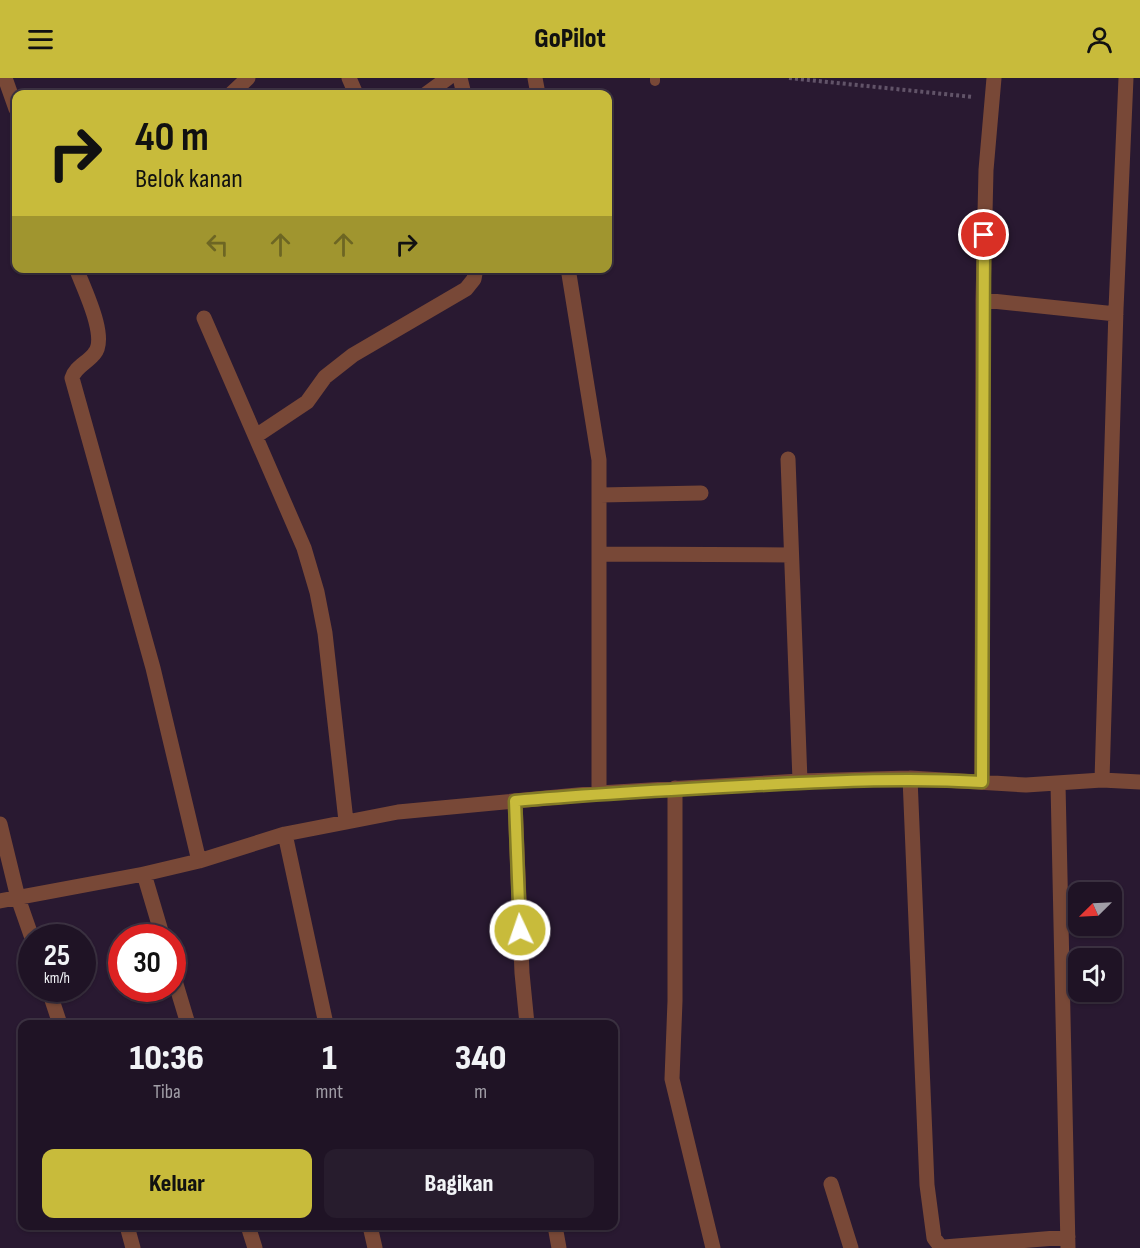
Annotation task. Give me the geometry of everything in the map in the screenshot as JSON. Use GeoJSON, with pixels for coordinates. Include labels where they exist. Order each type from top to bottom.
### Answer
{"type":"FeatureCollection","features":[{"type":"Feature","properties":{"kind":"street"},"geometry":{"type":"LineString","coordinates":[[5,78],[12,98]]}},
{"type":"Feature","properties":{"kind":"street"},"geometry":{"type":"LineString","coordinates":[[235,90],[248,78]]}},
{"type":"Feature","properties":{"kind":"street"},"geometry":{"type":"LineString","coordinates":[[432,90],[448,78]]}},
{"type":"Feature","properties":{"kind":"street"},"geometry":{"type":"LineString","coordinates":[[982,782],[983,300],[986,170],[994,78]]}},
{"type":"Feature","properties":{"kind":"street"},"geometry":{"type":"LineString","coordinates":[[1102,780],[1116,315],[1126,78]]}},
{"type":"Feature","properties":{"kind":"street"},"geometry":{"type":"LineString","coordinates":[[78,273],[99,332],[100,345],[95,353],[74,372],[72,378],[153,668],[200,861]]}},
{"type":"Feature","properties":{"kind":"street"},"geometry":{"type":"LineString","coordinates":[[256,436],[307,402],[325,377],[353,355],[466,289],[474,279],[475,273]]}},
{"type":"Feature","properties":{"kind":"street"},"geometry":{"type":"LineString","coordinates":[[569,273],[595,425],[600,495],[599,793]]}},
{"type":"Feature","properties":{"kind":"street"},"geometry":{"type":"LineString","coordinates":[[983,300],[1116,315]]}},
{"type":"Feature","properties":{"kind":"street"},"geometry":{"type":"LineString","coordinates":[[204,318],[304,548],[317,592],[326,633],[346,821]]}},
{"type":"Feature","properties":{"kind":"street"},"geometry":{"type":"LineString","coordinates":[[788,459],[800,781]]}},
{"type":"Feature","properties":{"kind":"street"},"geometry":{"type":"LineString","coordinates":[[600,495],[701,493]]}},
{"type":"Feature","properties":{"kind":"street"},"geometry":{"type":"LineString","coordinates":[[600,554],[791,555]]}},
{"type":"Feature","properties":{"kind":"street"},"geometry":{"type":"LineString","coordinates":[[910,778],[927,1185],[934,1238],[940,1246],[944,1247],[1068,1242],[1058,784]]}},
{"type":"Feature","properties":{"kind":"street"},"geometry":{"type":"LineString","coordinates":[[0,902],[144,874],[200,861],[285,834],[398,812],[599,793],[800,781],[910,778],[1058,784],[1102,780],[1140,782]]}},
{"type":"Feature","properties":{"kind":"street"},"geometry":{"type":"LineString","coordinates":[[675,788],[675,1000],[672,1079],[713,1248]]}},
{"type":"Feature","properties":{"kind":"street"},"geometry":{"type":"LineString","coordinates":[[515,801],[522,973],[527,1020]]}},
{"type":"Feature","properties":{"kind":"street"},"geometry":{"type":"LineString","coordinates":[[0,824],[18,898],[27,924]]}},
{"type":"Feature","properties":{"kind":"street"},"geometry":{"type":"LineString","coordinates":[[285,834],[325,1020]]}},
{"type":"Feature","properties":{"kind":"street"},"geometry":{"type":"LineString","coordinates":[[144,874],[159,924]]}},
{"type":"Feature","properties":{"kind":"street"},"geometry":{"type":"LineString","coordinates":[[53,1002],[59,1020]]}},
{"type":"Feature","properties":{"kind":"street"},"geometry":{"type":"LineString","coordinates":[[181,1002],[187,1020]]}},
{"type":"Feature","properties":{"kind":"street"},"geometry":{"type":"LineString","coordinates":[[831,1184],[851,1248]]}},
{"type":"Feature","properties":{"kind":"street"},"geometry":{"type":"LineString","coordinates":[[131,1230],[133,1248]]}},
{"type":"Feature","properties":{"kind":"street"},"geometry":{"type":"LineString","coordinates":[[249,1230],[255,1248]]}},
{"type":"Feature","properties":{"kind":"street"},"geometry":{"type":"LineString","coordinates":[[371,1230],[375,1248]]}},
{"type":"Feature","properties":{"kind":"street"},"geometry":{"type":"LineString","coordinates":[[556,1230],[560,1248]]}},
{"type":"Feature","properties":{"kind":"path"},"geometry":{"type":"LineString","coordinates":[[789,78],[992,99]]}},
{"type":"Feature","properties":{"kind":"route"},"geometry":{"type":"LineString","coordinates":[[520,930],[515,801],[599,793],[800,781],[910,778],[982,782],[984,235]]}}]}
